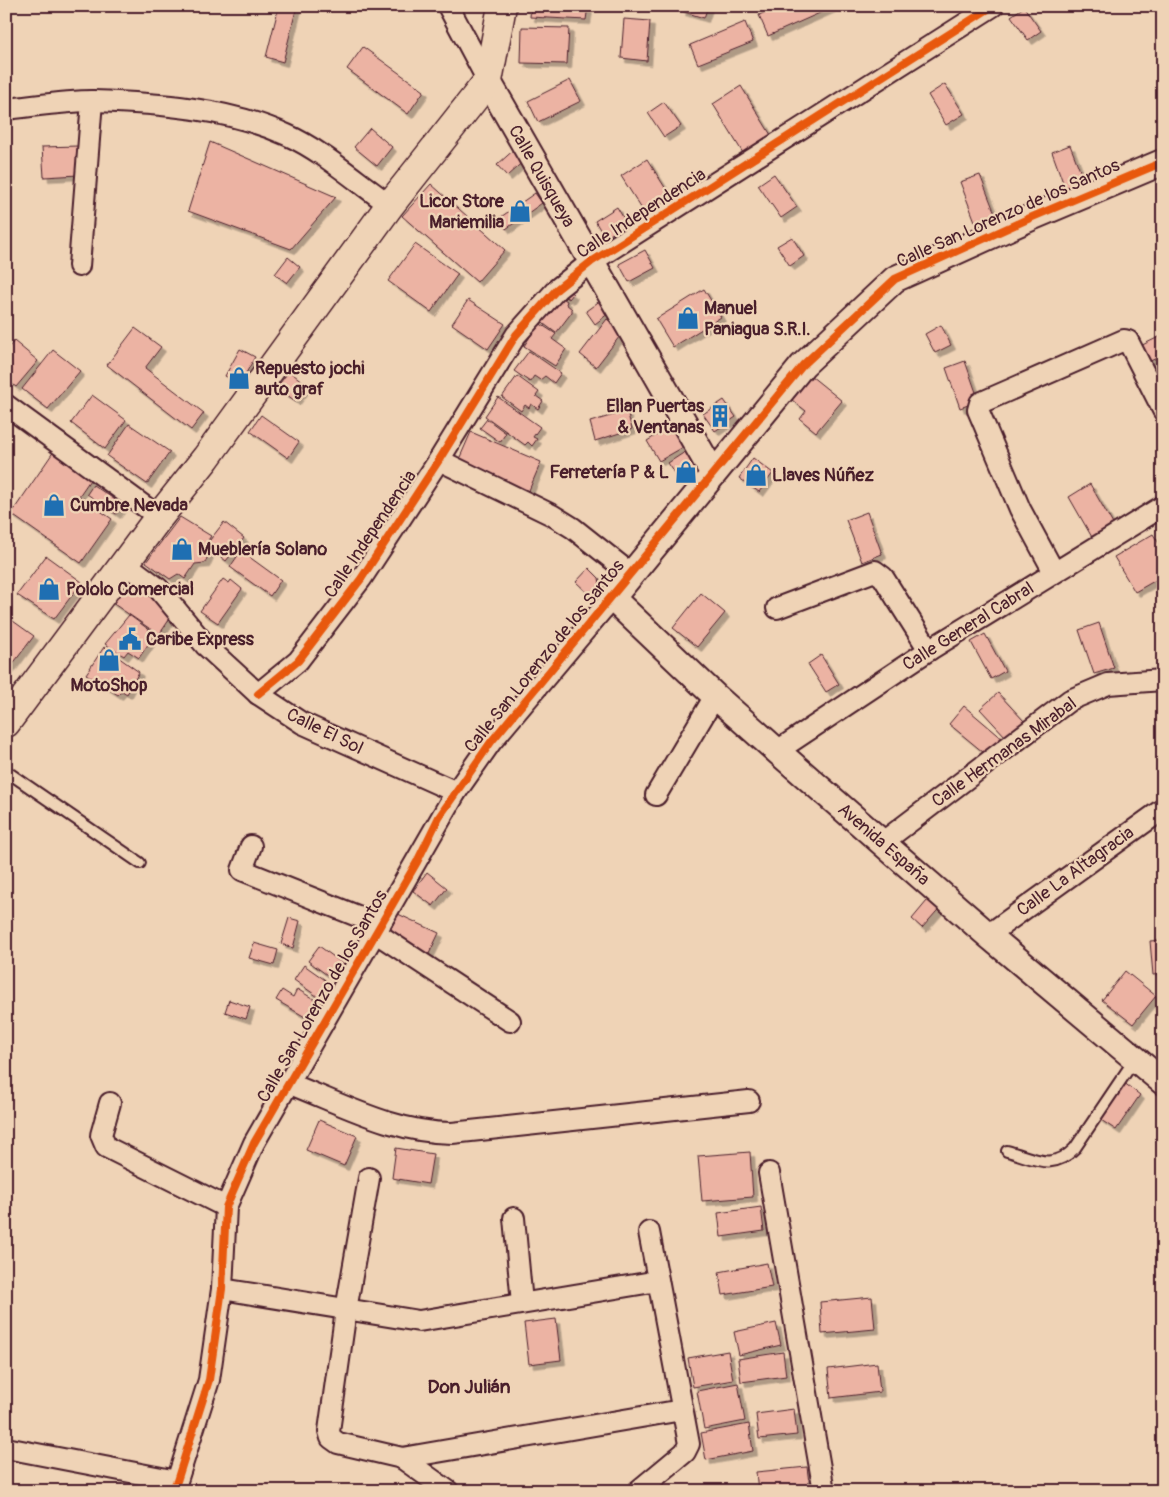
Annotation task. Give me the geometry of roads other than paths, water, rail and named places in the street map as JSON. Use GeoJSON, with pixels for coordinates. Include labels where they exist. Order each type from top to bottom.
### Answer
{"type":"FeatureCollection","features":[{"type":"Feature","properties":{"kind":"main road"},"geometry":{"type":"LineString","coordinates":[[6,723],[126,564],[159,517],[206,458],[390,205],[488,81],[502,6]]}},
{"type":"Feature","properties":{"kind":"street","name":"Calle Quisqueya"},"geometry":{"type":"LineString","coordinates":[[448,6],[488,81],[713,473]]}},
{"type":"Feature","properties":{"kind":"street","name":"Calle Independencia"},"geometry":{"type":"LineString","coordinates":[[258,694],[304,653],[361,579],[439,460],[516,335],[557,289],[591,262],[993,6]]}},
{"type":"Feature","properties":{"kind":"street"},"geometry":{"type":"LineString","coordinates":[[6,109],[92,101],[175,107],[233,117],[287,135],[323,157],[390,205]]}},
{"type":"Feature","properties":{"kind":"street"},"geometry":{"type":"LineString","coordinates":[[80,266],[92,101]]}},
{"type":"Feature","properties":{"kind":"street","name":"Calle San Lorenzo de los Santos"},"geometry":{"type":"LineString","coordinates":[[174,1486],[209,1380],[222,1289],[226,1207],[254,1143],[290,1084],[456,792],[491,742],[803,365],[895,279],[1030,218],[1163,162]]}},
{"type":"Feature","properties":{"kind":"street"},"geometry":{"type":"LineString","coordinates":[[1054,572],[1011,488],[978,410],[980,403],[1124,340],[1128,341],[1163,410]]}},
{"type":"Feature","properties":{"kind":"street"},"geometry":{"type":"LineString","coordinates":[[6,405],[159,517]]}},
{"type":"Feature","properties":{"kind":"street"},"geometry":{"type":"LineString","coordinates":[[439,460],[552,514],[573,528],[630,574]]}},
{"type":"Feature","properties":{"kind":"street","name":"Calle General Cabral"},"geometry":{"type":"LineString","coordinates":[[777,751],[929,650],[1163,506]]}},
{"type":"Feature","properties":{"kind":"street","name":"Calle El Sol"},"geometry":{"type":"LineString","coordinates":[[126,564],[158,588],[206,646],[258,694],[302,723],[456,792]]}},
{"type":"Feature","properties":{"kind":"street"},"geometry":{"type":"LineString","coordinates":[[777,608],[874,571],[884,577],[929,650]]}},
{"type":"Feature","properties":{"kind":"street","name":"Avenida España"},"geometry":{"type":"LineString","coordinates":[[612,598],[715,696],[777,751],[988,935],[1163,1082]]}},
{"type":"Feature","properties":{"kind":"street","name":"Calle Hermanas Mirabal"},"geometry":{"type":"LineString","coordinates":[[883,842],[1070,700],[1108,684],[1163,680]]}},
{"type":"Feature","properties":{"kind":"street"},"geometry":{"type":"LineString","coordinates":[[656,795],[715,696]]}},
{"type":"Feature","properties":{"kind":"street","name":"Calle La Altagracia"},"geometry":{"type":"LineString","coordinates":[[988,935],[1159,817]]}},
{"type":"Feature","properties":{"kind":"street"},"geometry":{"type":"LineString","coordinates":[[251,846],[242,870],[378,929],[510,1021]]}},
{"type":"Feature","properties":{"kind":"street"},"geometry":{"type":"LineString","coordinates":[[290,1084],[399,1126],[429,1133],[452,1134],[749,1101]]}},
{"type":"Feature","properties":{"kind":"street"},"geometry":{"type":"LineString","coordinates":[[110,1103],[101,1135],[106,1147],[226,1207]]}},
{"type":"Feature","properties":{"kind":"street"},"geometry":{"type":"LineString","coordinates":[[769,1173],[824,1491]]}},
{"type":"Feature","properties":{"kind":"street"},"geometry":{"type":"LineString","coordinates":[[369,1178],[346,1310],[329,1431],[331,1438],[338,1443],[402,1458],[448,1491]]}},
{"type":"Feature","properties":{"kind":"street"},"geometry":{"type":"LineString","coordinates":[[514,1218],[522,1303]]}},
{"type":"Feature","properties":{"kind":"street"},"geometry":{"type":"LineString","coordinates":[[638,1491],[685,1452],[689,1444],[649,1232]]}},
{"type":"Feature","properties":{"kind":"street"},"geometry":{"type":"LineString","coordinates":[[222,1289],[419,1321],[658,1280]]}},
{"type":"Feature","properties":{"kind":"street"},"geometry":{"type":"LineString","coordinates":[[402,1458],[682,1410]]}},
{"type":"Feature","properties":{"kind":"street"},"geometry":{"type":"LineString","coordinates":[[6,1448],[174,1486]]}},
{"type":"Feature","properties":{"kind":"lane"},"geometry":{"type":"LineString","coordinates":[[6,772],[140,863]]}},
{"type":"Feature","properties":{"kind":"lane"},"geometry":{"type":"LineString","coordinates":[[1007,1151],[1052,1163],[1065,1159],[1075,1148],[1135,1059]]}},
{"type":"Feature","properties":{"kind":"place","name":"Licor Store Mariemilia"},"geometry":{"type":"Point","coordinates":[520,211]}},
{"type":"Feature","properties":{"kind":"place","name":"Manuel Paniagua S.R.I."},"geometry":{"type":"Point","coordinates":[688,318]}},
{"type":"Feature","properties":{"kind":"place","name":"Repuesto jochi auto graf"},"geometry":{"type":"Point","coordinates":[239,378]}},
{"type":"Feature","properties":{"kind":"place","name":"Ellan Puertas & Ventanas"},"geometry":{"type":"Point","coordinates":[720,416]}},
{"type":"Feature","properties":{"kind":"place","name":"Ferretería P & L"},"geometry":{"type":"Point","coordinates":[686,472]}},
{"type":"Feature","properties":{"kind":"place","name":"Llaves Núñez"},"geometry":{"type":"Point","coordinates":[756,475]}},
{"type":"Feature","properties":{"kind":"place","name":"Cumbre Nevada"},"geometry":{"type":"Point","coordinates":[54,505]}},
{"type":"Feature","properties":{"kind":"place","name":"Mueblería Solano"},"geometry":{"type":"Point","coordinates":[182,549]}},
{"type":"Feature","properties":{"kind":"place","name":"Pololo Comercial"},"geometry":{"type":"Point","coordinates":[49,589]}},
{"type":"Feature","properties":{"kind":"place","name":"Caribe Express"},"geometry":{"type":"Point","coordinates":[130,639]}},
{"type":"Feature","properties":{"kind":"place","name":"MotoShop"},"geometry":{"type":"Point","coordinates":[109,660]}},
{"type":"Feature","properties":{"kind":"district","name":"Don Julián"},"geometry":{"type":"Point","coordinates":[469,1386]}}]}
